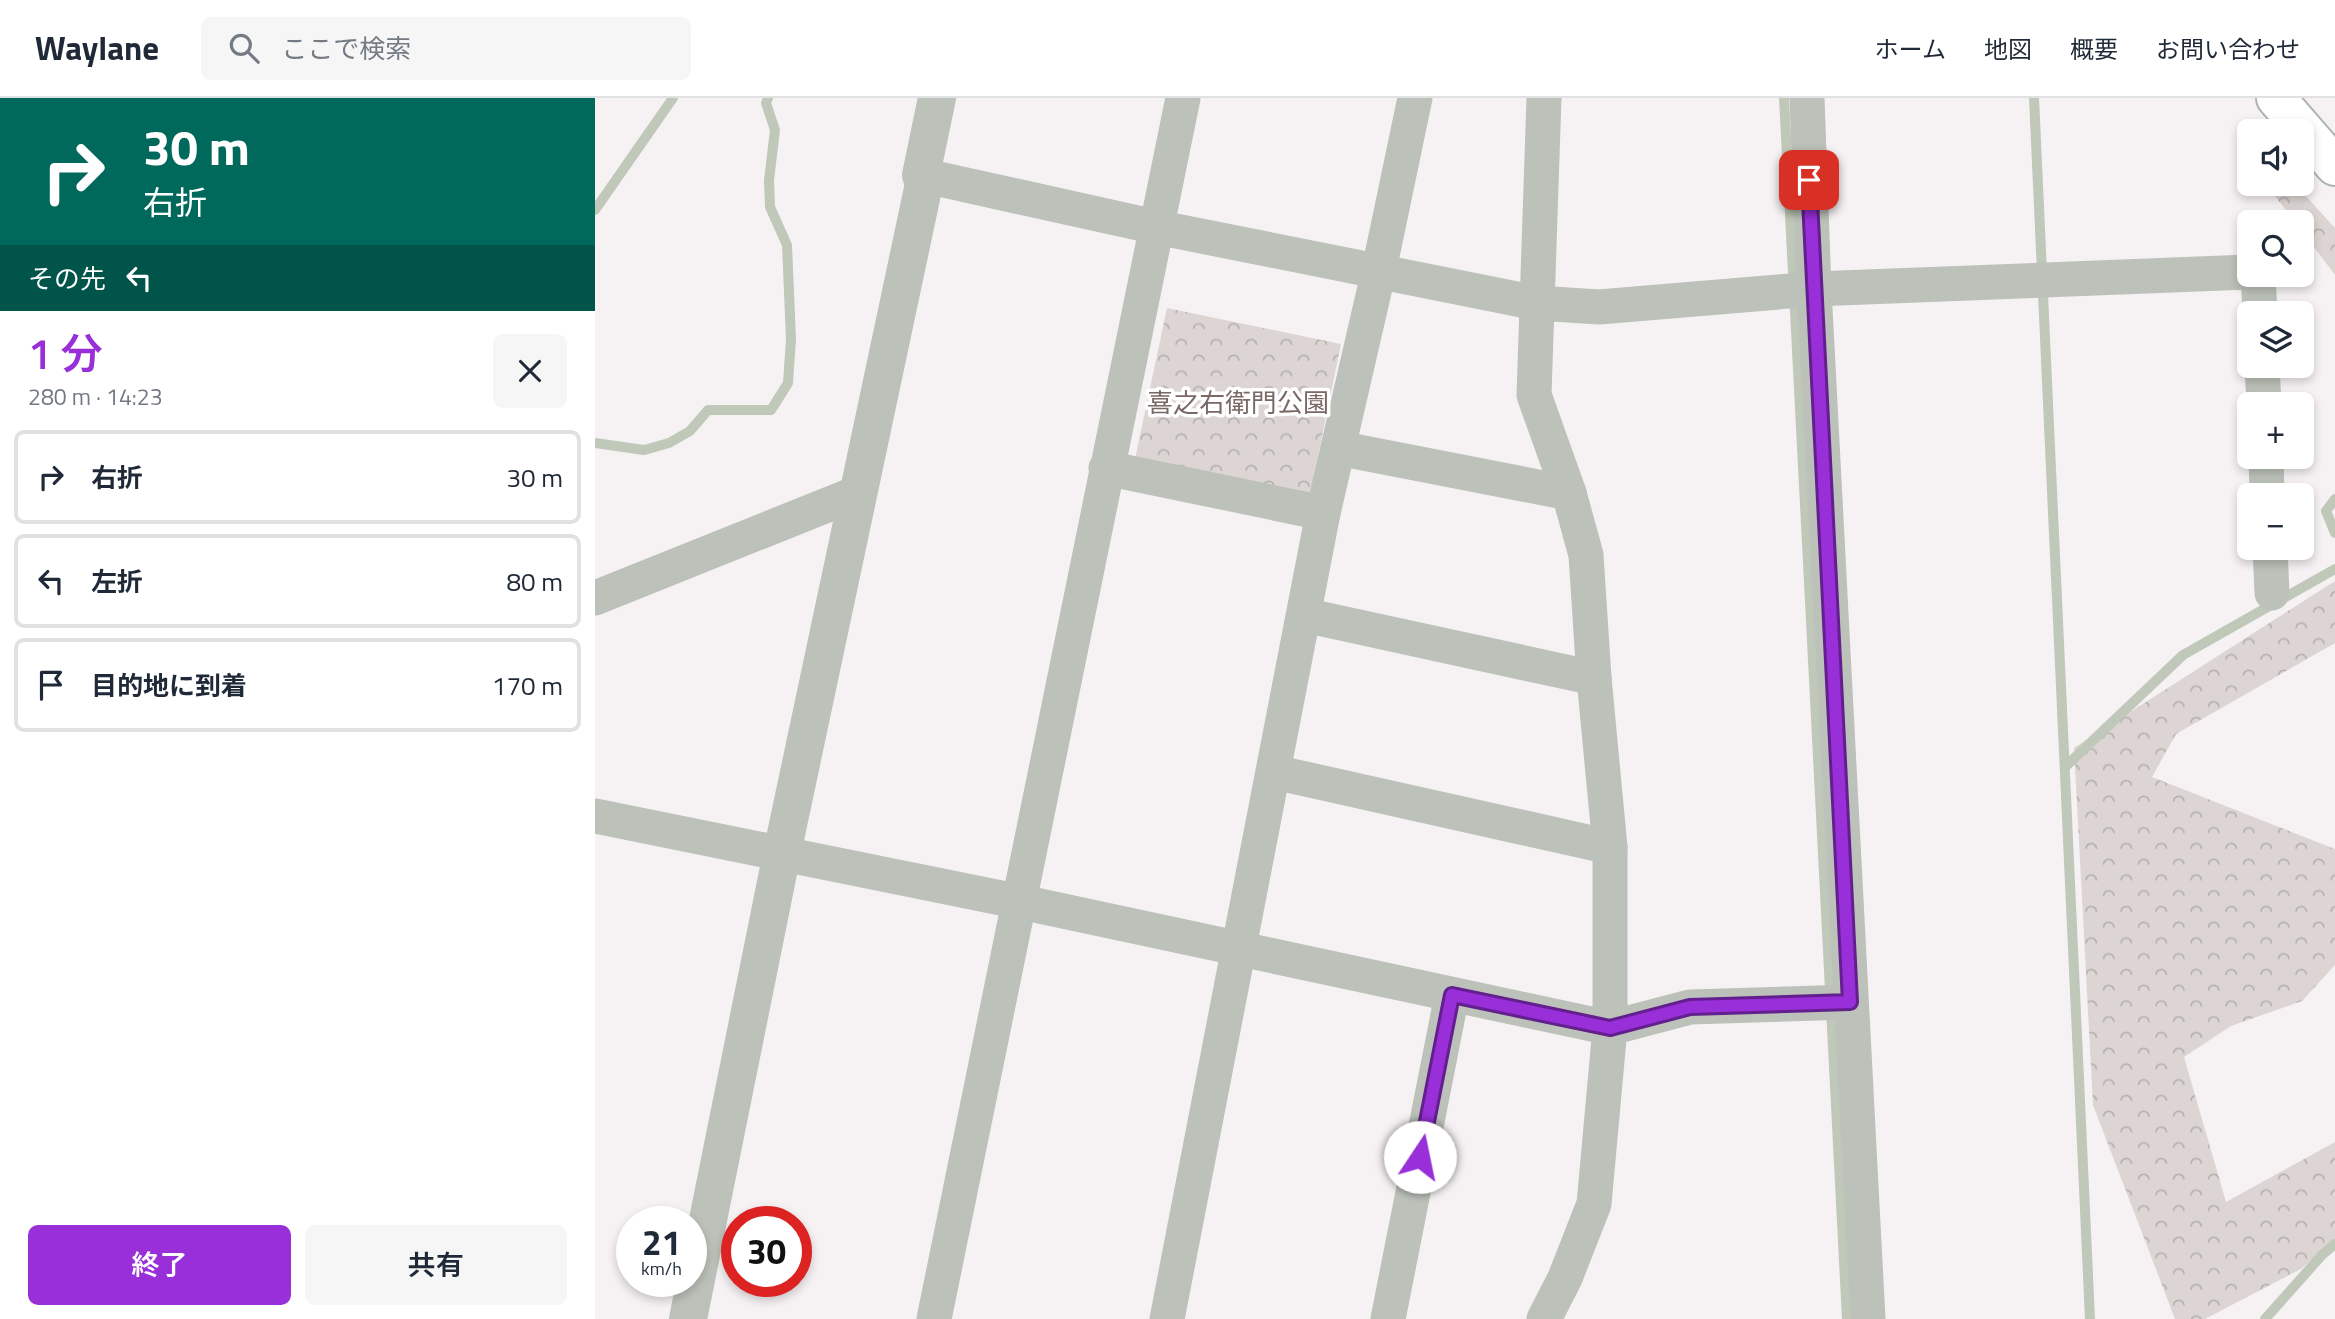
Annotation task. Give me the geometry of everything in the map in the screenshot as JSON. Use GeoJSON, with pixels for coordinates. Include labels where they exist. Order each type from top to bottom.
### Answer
{"type":"FeatureCollection","features":[{"type":"Feature","properties":{"kind":"main road"},"geometry":{"type":"LineString","coordinates":[[2276,98],[2335,166]]}},
{"type":"Feature","properties":{"kind":"street"},"geometry":{"type":"LineString","coordinates":[[688,1319],[782,853],[924,184],[921,175],[937,98]]}},
{"type":"Feature","properties":{"kind":"street"},"geometry":{"type":"LineString","coordinates":[[934,1319],[1183,98]]}},
{"type":"Feature","properties":{"kind":"street"},"geometry":{"type":"LineString","coordinates":[[1167,1319],[1323,513],[1415,98]]}},
{"type":"Feature","properties":{"kind":"street"},"geometry":{"type":"LineString","coordinates":[[1544,98],[1534,396],[1569,493],[1586,555],[1609,847],[1610,1028],[1594,1205],[1565,1278],[1544,1319]]}},
{"type":"Feature","properties":{"kind":"street"},"geometry":{"type":"LineString","coordinates":[[1807,98],[1814,289],[1868,1319]]}},
{"type":"Feature","properties":{"kind":"street"},"geometry":{"type":"LineString","coordinates":[[921,175],[1156,227],[1537,303],[1599,307],[1814,289],[2237,272]]}},
{"type":"Feature","properties":{"kind":"street"},"geometry":{"type":"LineString","coordinates":[[1338,448],[1569,493]]}},
{"type":"Feature","properties":{"kind":"street"},"geometry":{"type":"LineString","coordinates":[[1106,468],[1323,513]]}},
{"type":"Feature","properties":{"kind":"street"},"geometry":{"type":"LineString","coordinates":[[595,598],[857,493]]}},
{"type":"Feature","properties":{"kind":"street"},"geometry":{"type":"LineString","coordinates":[[2270,560],[2271,593]]}},
{"type":"Feature","properties":{"kind":"street"},"geometry":{"type":"LineString","coordinates":[[1304,615],[1594,678]]}},
{"type":"Feature","properties":{"kind":"street"},"geometry":{"type":"LineString","coordinates":[[1274,772],[1609,847]]}},
{"type":"Feature","properties":{"kind":"street"},"geometry":{"type":"LineString","coordinates":[[595,816],[1021,902],[1610,1028],[1690,1007],[1850,1002]]}},
{"type":"Feature","properties":{"kind":"street"},"geometry":{"type":"LineString","coordinates":[[1388,1319],[1452,995]]}},
{"type":"Feature","properties":{"kind":"green space"},"geometry":{"type":"Polygon","coordinates":[[[2275,196],[2306,196],[2335,228],[2335,275],[2314,247],[2314,210],[2286,210],[2275,196]]]}},
{"type":"Feature","properties":{"kind":"green space","name":"喜之右衛門公園"},"geometry":{"type":"Polygon","coordinates":[[[1167,308],[1341,344],[1310,495],[1135,459],[1167,308]]]}},
{"type":"Feature","properties":{"kind":"green space"},"geometry":{"type":"Polygon","coordinates":[[[2335,581],[2335,643],[2176,734],[2152,777],[2335,849],[2335,965],[2302,1001],[2231,1026],[2184,1057],[2226,1202],[2335,1142],[2335,1239],[2301,1269],[2205,1319],[2175,1319],[2093,1105],[2074,748],[2335,581]]]}},
{"type":"Feature","properties":{"kind":"waterway"},"geometry":{"type":"LineString","coordinates":[[595,210],[673,98]]}},
{"type":"Feature","properties":{"kind":"waterway"},"geometry":{"type":"LineString","coordinates":[[595,443],[644,450],[669,443],[690,431],[708,410],[771,410],[788,383],[791,339],[787,245],[770,207],[769,180],[775,130],[766,103],[768,98]]}},
{"type":"Feature","properties":{"kind":"waterway"},"geometry":{"type":"LineString","coordinates":[[1784,98],[1847,1319]]}},
{"type":"Feature","properties":{"kind":"waterway"},"geometry":{"type":"LineString","coordinates":[[2034,98],[2090,1319]]}},
{"type":"Feature","properties":{"kind":"waterway"},"geometry":{"type":"LineString","coordinates":[[2335,499],[2326,511],[2335,533]]}},
{"type":"Feature","properties":{"kind":"waterway"},"geometry":{"type":"LineString","coordinates":[[2066,766],[2183,655],[2335,569]]}},
{"type":"Feature","properties":{"kind":"waterway"},"geometry":{"type":"LineString","coordinates":[[2265,1319],[2335,1244]]}},
{"type":"Feature","properties":{"kind":"route"},"geometry":{"type":"LineString","coordinates":[[1420,1157],[1452,995],[1610,1028],[1690,1007],[1850,1002],[1809,180]]}}]}
